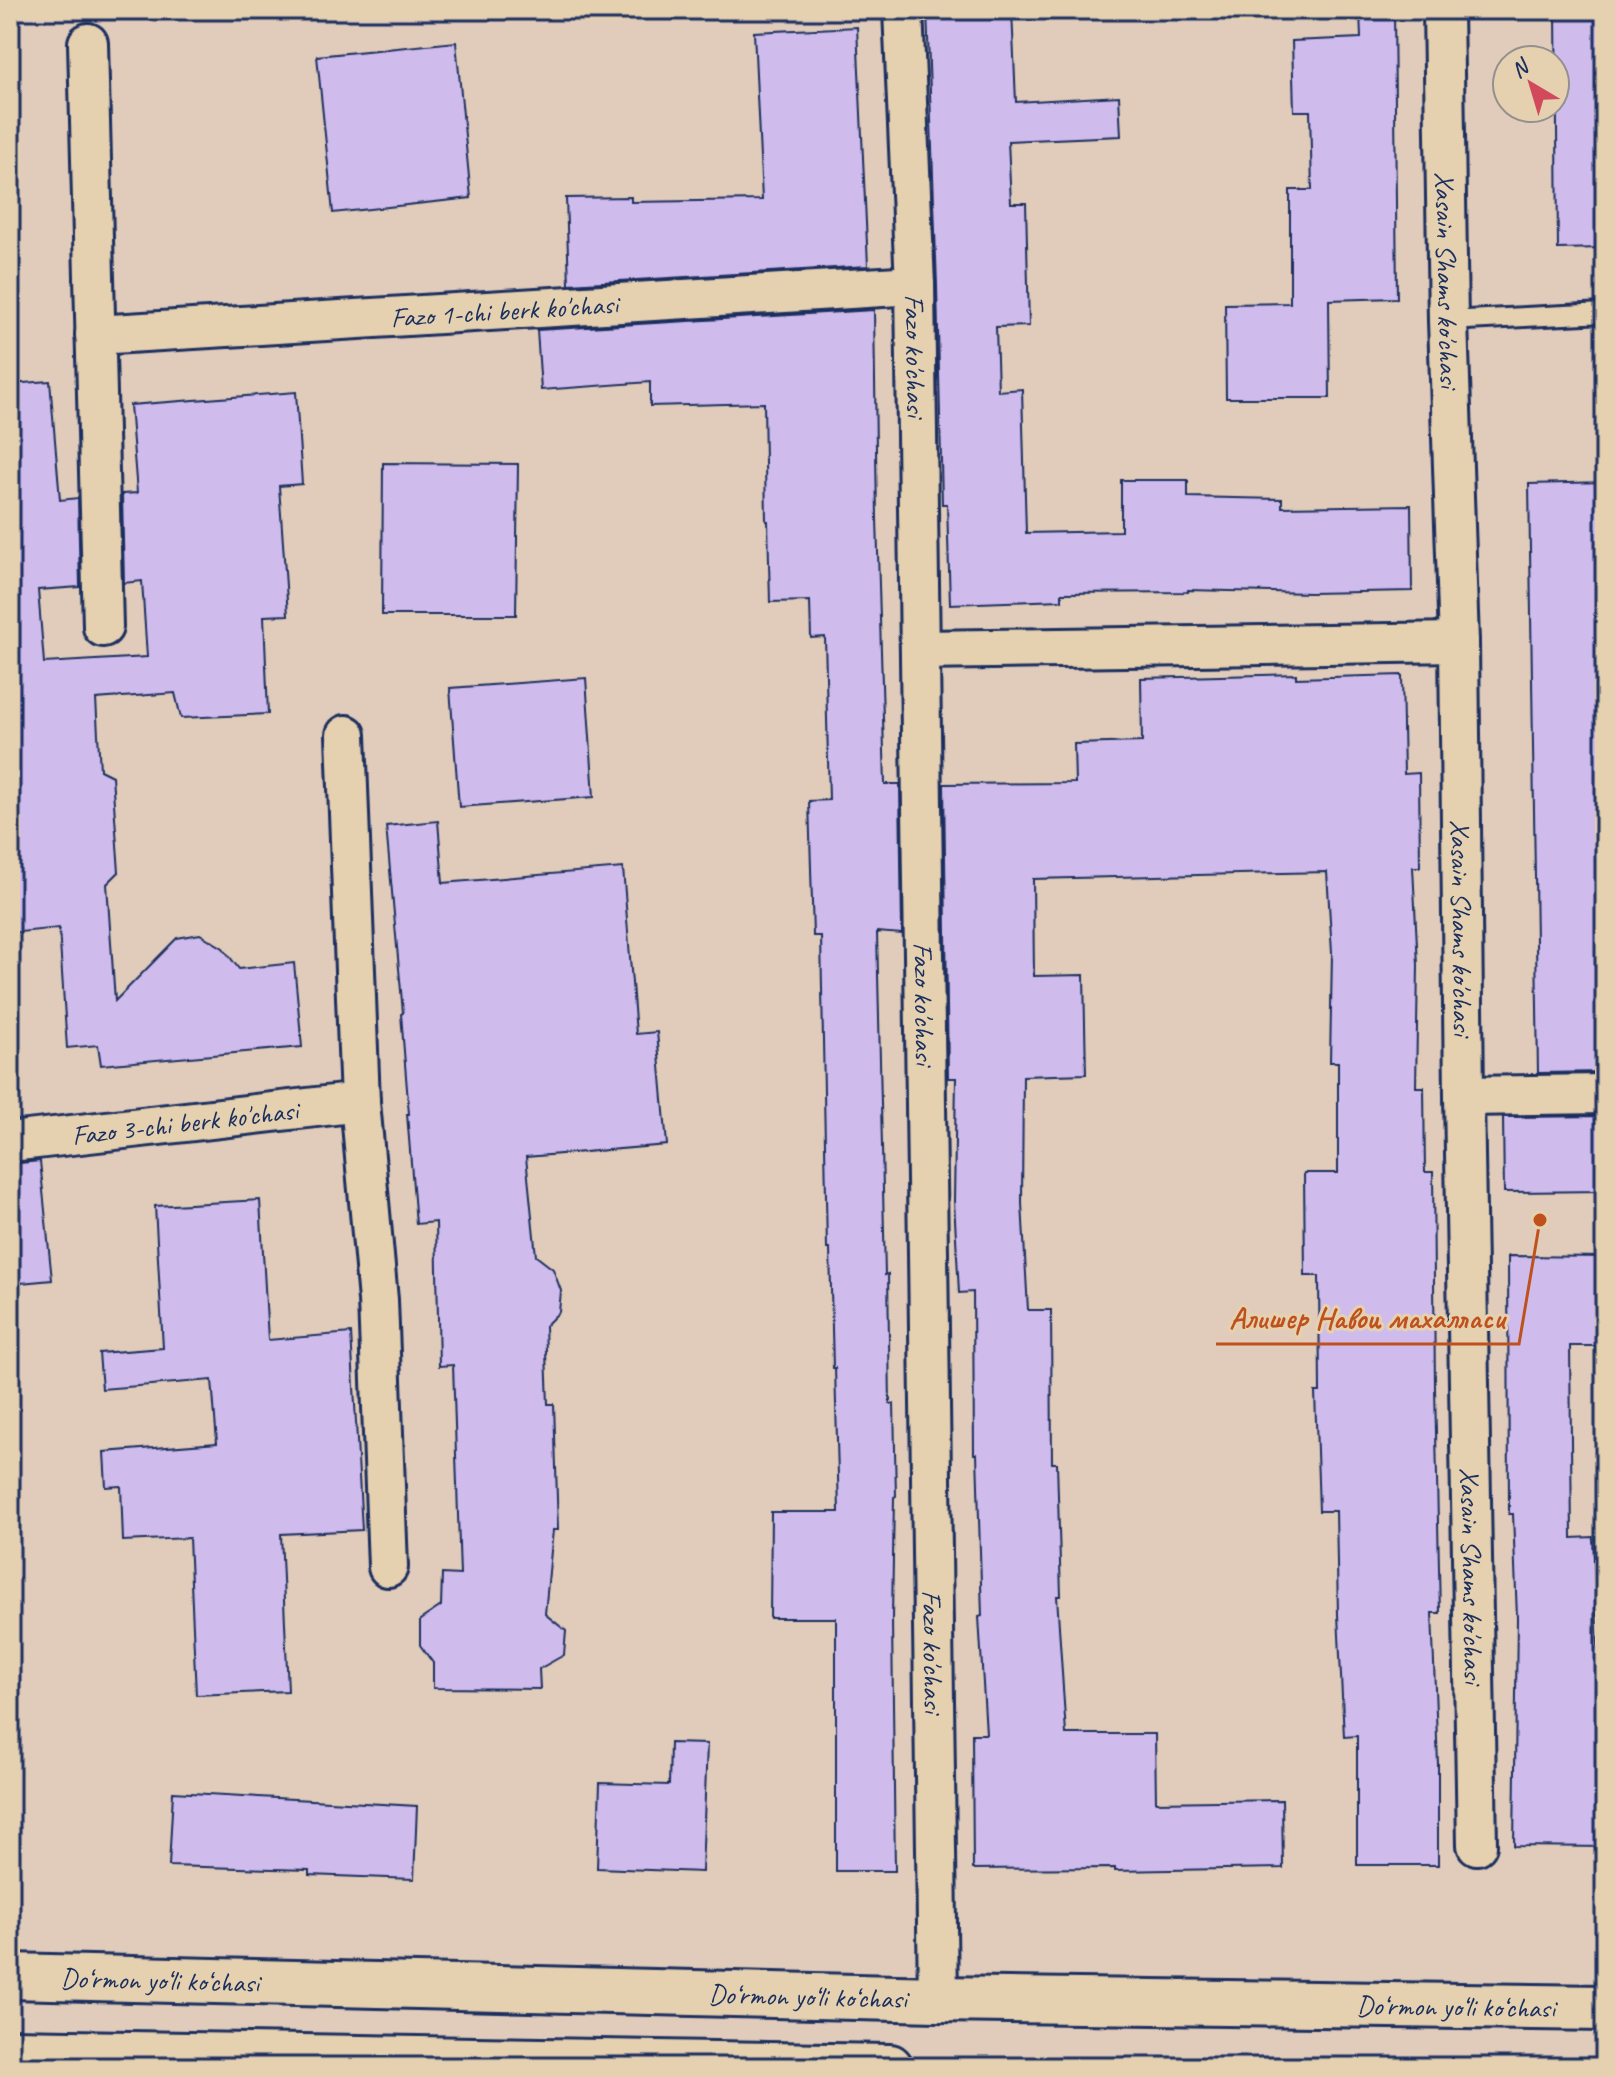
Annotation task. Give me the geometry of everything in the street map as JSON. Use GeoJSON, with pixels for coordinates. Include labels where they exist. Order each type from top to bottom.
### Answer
{"type":"FeatureCollection","features":[{"type":"Feature","properties":{"kind":"main road","name":"Do‘rmon yo‘li ko‘chasi"},"geometry":{"type":"LineString","coordinates":[[10,1976],[938,1999],[1605,2008]]}},
{"type":"Feature","properties":{"kind":"main road"},"geometry":{"type":"LineString","coordinates":[[10,2052],[890,2067]]}},
{"type":"Feature","properties":{"kind":"street","name":"Fazo ko'chasi"},"geometry":{"type":"LineString","coordinates":[[903,10],[915,285],[938,1999]]}},
{"type":"Feature","properties":{"kind":"street","name":"Xasain Shams ko'chasi"},"geometry":{"type":"LineString","coordinates":[[1443,10],[1448,321],[1459,642],[1477,1845]]}},
{"type":"Feature","properties":{"kind":"street"},"geometry":{"type":"LineString","coordinates":[[88,43],[103,627]]}},
{"type":"Feature","properties":{"kind":"street","name":"Fazo 1-chi berk ko'chasi"},"geometry":{"type":"LineString","coordinates":[[95,335],[915,285]]}},
{"type":"Feature","properties":{"kind":"street"},"geometry":{"type":"LineString","coordinates":[[920,650],[1459,642]]}},
{"type":"Feature","properties":{"kind":"street"},"geometry":{"type":"LineString","coordinates":[[346,735],[360,1102],[378,1300],[388,1567]]}},
{"type":"Feature","properties":{"kind":"street"},"geometry":{"type":"LineString","coordinates":[[1464,1096],[1605,1094]]}},
{"type":"Feature","properties":{"kind":"street","name":"Fazo 3-chi berk ko'chasi"},"geometry":{"type":"LineString","coordinates":[[10,1142],[360,1102]]}},
{"type":"Feature","properties":{"kind":"lane"},"geometry":{"type":"LineString","coordinates":[[1448,321],[1605,313]]}},
{"type":"Feature","properties":{"kind":"building"},"geometry":{"type":"Polygon","coordinates":[[[927,10],[1012,10],[1016,102],[1119,96],[1121,136],[1008,141],[1011,203],[1026,203],[1029,326],[996,327],[998,391],[1022,389],[1026,533],[1121,531],[1121,480],[1188,480],[1188,497],[1282,499],[1282,507],[1411,505],[1412,591],[1062,593],[1062,600],[950,604],[947,504],[942,504],[927,10]]]}},
{"type":"Feature","properties":{"kind":"building"},"geometry":{"type":"Polygon","coordinates":[[[1360,10],[1394,10],[1397,298],[1329,300],[1330,398],[1226,398],[1225,304],[1290,303],[1290,190],[1312,190],[1310,111],[1294,111],[1292,41],[1361,38],[1360,10]]]}},
{"type":"Feature","properties":{"kind":"building"},"geometry":{"type":"Polygon","coordinates":[[[1556,10],[1605,10],[1605,248],[1558,249],[1557,124],[1571,124],[1571,44],[1556,44],[1556,10]]]}},
{"type":"Feature","properties":{"kind":"building"},"geometry":{"type":"Polygon","coordinates":[[[857,27],[868,266],[569,284],[566,198],[631,197],[631,202],[762,200],[754,32],[857,27]]]}},
{"type":"Feature","properties":{"kind":"building"},"geometry":{"type":"Polygon","coordinates":[[[456,42],[471,198],[333,213],[317,56],[456,42]]]}},
{"type":"Feature","properties":{"kind":"building"},"geometry":{"type":"Polygon","coordinates":[[[874,310],[885,784],[900,784],[902,934],[877,932],[885,1275],[888,1274],[890,1404],[894,1404],[896,1496],[892,1619],[895,1871],[836,1871],[836,1618],[770,1618],[771,1512],[839,1512],[830,1249],[827,1249],[821,936],[813,936],[809,801],[829,800],[825,637],[811,638],[810,601],[770,602],[764,403],[650,406],[650,382],[541,390],[537,330],[874,310]]]}},
{"type":"Feature","properties":{"kind":"building"},"geometry":{"type":"Polygon","coordinates":[[[50,381],[60,500],[78,498],[80,587],[38,590],[44,663],[147,657],[142,581],[124,583],[122,494],[137,493],[130,405],[296,392],[302,484],[279,486],[288,615],[264,616],[268,714],[181,718],[175,693],[96,699],[100,770],[112,776],[119,872],[107,884],[115,1001],[177,938],[200,934],[223,948],[239,969],[294,963],[302,1047],[101,1065],[98,1045],[67,1048],[59,928],[10,933],[10,384],[50,381]]]}},
{"type":"Feature","properties":{"kind":"building"},"geometry":{"type":"Polygon","coordinates":[[[383,463],[518,464],[516,615],[382,615],[383,463]]]}},
{"type":"Feature","properties":{"kind":"building"},"geometry":{"type":"Polygon","coordinates":[[[1605,482],[1605,1072],[1538,1073],[1529,484],[1605,482]]]}},
{"type":"Feature","properties":{"kind":"building"},"geometry":{"type":"Polygon","coordinates":[[[1296,674],[1296,678],[1402,675],[1404,774],[1419,773],[1420,867],[1413,867],[1418,965],[1416,1087],[1424,1087],[1425,1172],[1433,1172],[1440,1613],[1432,1613],[1438,1764],[1438,1865],[1357,1865],[1357,1736],[1344,1737],[1336,1511],[1319,1511],[1315,1392],[1320,1392],[1319,1276],[1305,1276],[1304,1173],[1338,1173],[1338,1062],[1330,1062],[1332,953],[1327,872],[1033,879],[1034,976],[1084,975],[1086,1074],[1023,1076],[1022,1203],[1028,1310],[1051,1310],[1052,1463],[1057,1463],[1061,1596],[1057,1596],[1066,1734],[1155,1734],[1156,1802],[1282,1800],[1283,1868],[1115,1871],[1115,1868],[973,1869],[972,1734],[986,1734],[979,1617],[982,1616],[977,1454],[974,1454],[973,1292],[959,1293],[954,1201],[956,1078],[948,1078],[944,784],[1075,783],[1074,744],[1142,742],[1141,678],[1296,674]]]}},
{"type":"Feature","properties":{"kind":"building"},"geometry":{"type":"Polygon","coordinates":[[[586,678],[594,797],[459,807],[450,688],[586,678]]]}},
{"type":"Feature","properties":{"kind":"building"},"geometry":{"type":"Polygon","coordinates":[[[438,821],[443,883],[623,868],[636,1034],[657,1032],[667,1145],[526,1157],[536,1256],[553,1269],[561,1291],[559,1312],[545,1326],[548,1404],[554,1404],[558,1530],[553,1530],[545,1614],[566,1631],[564,1655],[539,1669],[540,1689],[433,1688],[433,1663],[420,1645],[420,1620],[441,1606],[442,1574],[460,1575],[453,1365],[439,1366],[436,1222],[416,1224],[403,1013],[386,826],[438,821]]]}},
{"type":"Feature","properties":{"kind":"building"},"geometry":{"type":"Polygon","coordinates":[[[1605,1116],[1605,1191],[1504,1192],[1503,1117],[1605,1116]]]}},
{"type":"Feature","properties":{"kind":"building"},"geometry":{"type":"Polygon","coordinates":[[[40,1161],[52,1280],[10,1284],[10,1164],[40,1161]]]}},
{"type":"Feature","properties":{"kind":"building"},"geometry":{"type":"Polygon","coordinates":[[[260,1200],[268,1340],[351,1333],[362,1530],[281,1534],[288,1691],[196,1695],[189,1538],[123,1541],[121,1486],[106,1487],[104,1452],[217,1443],[212,1380],[102,1389],[99,1353],[163,1348],[155,1206],[260,1200]]]}},
{"type":"Feature","properties":{"kind":"building"},"geometry":{"type":"Polygon","coordinates":[[[1508,1256],[1605,1257],[1605,1346],[1570,1346],[1572,1538],[1593,1537],[1598,1650],[1605,1650],[1605,1847],[1514,1846],[1517,1618],[1513,1514],[1509,1514],[1508,1256]]]}},
{"type":"Feature","properties":{"kind":"building"},"geometry":{"type":"Polygon","coordinates":[[[670,1743],[707,1744],[702,1872],[597,1868],[600,1783],[669,1785],[670,1743]]]}},
{"type":"Feature","properties":{"kind":"building"},"geometry":{"type":"Polygon","coordinates":[[[173,1792],[417,1806],[414,1879],[309,1875],[309,1870],[169,1866],[173,1792]]]}},
{"type":"Feature","properties":{"kind":"place","name":"Алишер Навои махалласи"},"geometry":{"type":"Point","coordinates":[1540,1220]}}]}
